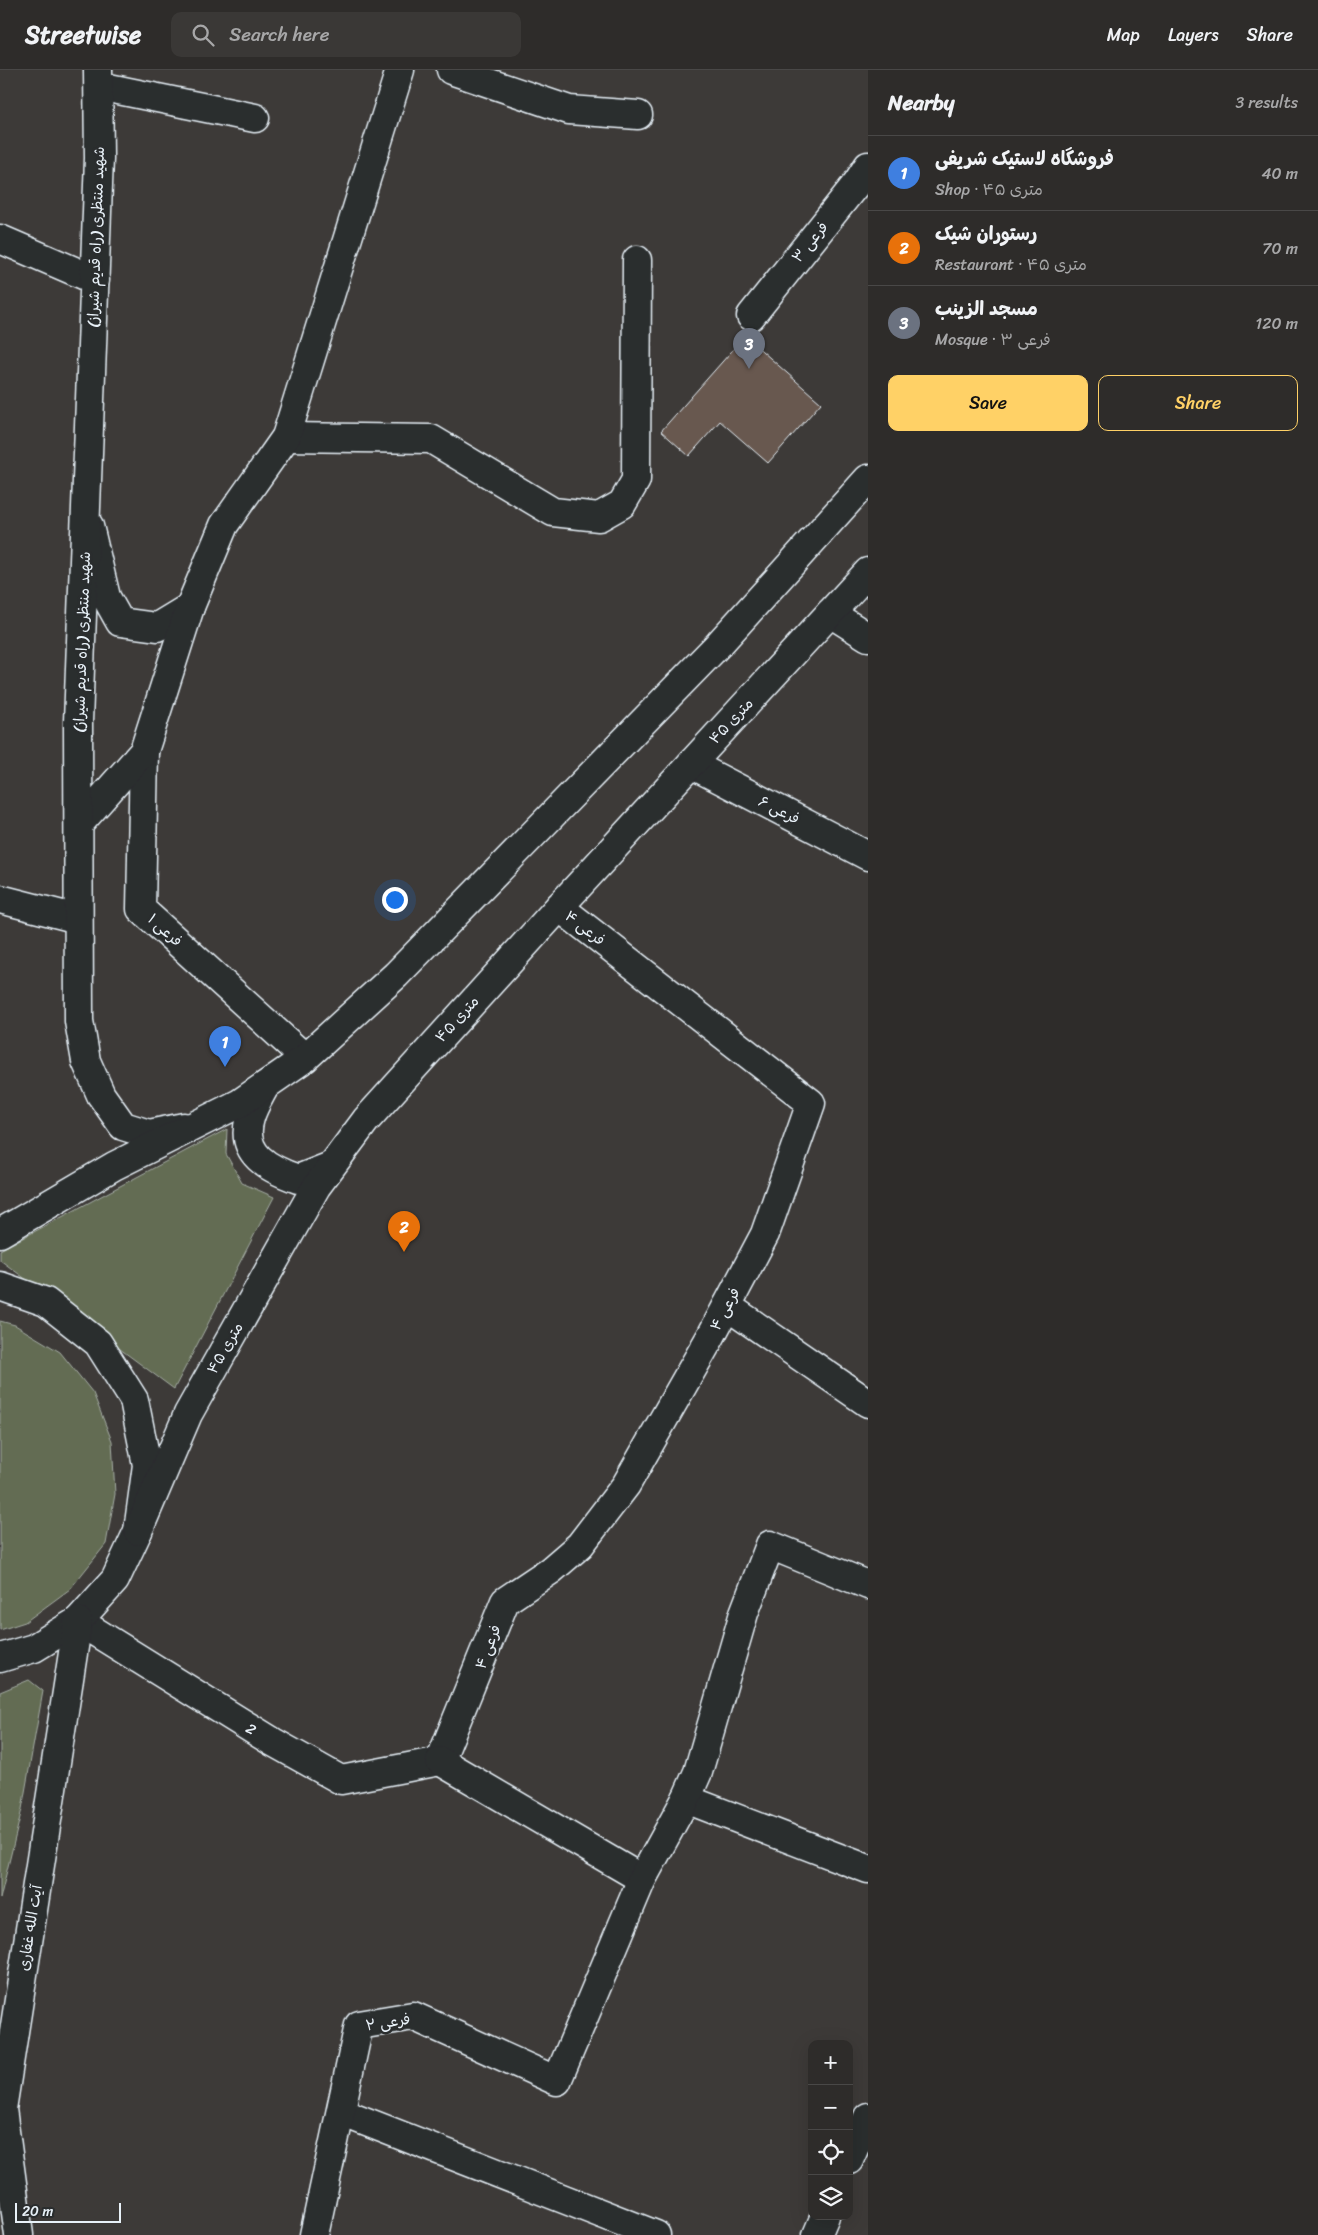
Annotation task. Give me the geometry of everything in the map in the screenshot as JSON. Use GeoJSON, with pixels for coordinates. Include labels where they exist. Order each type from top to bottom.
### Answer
{"type":"FeatureCollection","features":[{"type":"Feature","properties":{"kind":"street"},"geometry":{"type":"LineString","coordinates":[[79,824],[144,751],[190,607],[224,525],[286,437],[400,70]]}},
{"type":"Feature","properties":{"kind":"street"},"geometry":{"type":"LineString","coordinates":[[451,70],[569,110],[638,115]]}},
{"type":"Feature","properties":{"kind":"street"},"geometry":{"type":"LineString","coordinates":[[98,78],[255,118]]}},
{"type":"Feature","properties":{"kind":"street","name":"شهید منتظری (راه قدیم شیراز)"},"geometry":{"type":"LineString","coordinates":[[98,78],[99,158],[78,722],[80,1021],[86,1061],[100,1095],[123,1126],[148,1134],[198,1124]]}},
{"type":"Feature","properties":{"kind":"street","name":"فرعی ۳"},"geometry":{"type":"LineString","coordinates":[[750,316],[857,183],[868,166]]}},
{"type":"Feature","properties":{"kind":"street"},"geometry":{"type":"LineString","coordinates":[[0,239],[95,280]]}},
{"type":"Feature","properties":{"kind":"street"},"geometry":{"type":"LineString","coordinates":[[286,437],[431,439],[553,512],[599,517],[622,504],[636,480],[638,260]]}},
{"type":"Feature","properties":{"kind":"street"},"geometry":{"type":"LineString","coordinates":[[0,1233],[114,1166],[240,1103],[305,1058],[396,975],[712,652],[868,479]]}},
{"type":"Feature","properties":{"kind":"street"},"geometry":{"type":"LineString","coordinates":[[86,514],[106,597],[120,622],[157,627],[190,607]]}},
{"type":"Feature","properties":{"kind":"street","name":"۴۵ متری"},"geometry":{"type":"LineString","coordinates":[[0,1658],[34,1648],[78,1620],[115,1580],[188,1414],[316,1186],[366,1120],[559,907],[868,572]]}},
{"type":"Feature","properties":{"kind":"street"},"geometry":{"type":"LineString","coordinates":[[830,613],[868,637]]}},
{"type":"Feature","properties":{"kind":"street","name":"فرعی ۱"},"geometry":{"type":"LineString","coordinates":[[144,751],[141,909],[305,1058]]}},
{"type":"Feature","properties":{"kind":"street","name":"فرعی ۶"},"geometry":{"type":"LineString","coordinates":[[690,764],[868,856]]}},
{"type":"Feature","properties":{"kind":"street"},"geometry":{"type":"LineString","coordinates":[[0,899],[78,919]]}},
{"type":"Feature","properties":{"kind":"street","name":"فرعی ۴"},"geometry":{"type":"LineString","coordinates":[[440,1761],[505,1601],[551,1570],[580,1545],[626,1485],[727,1306],[765,1234],[811,1103],[559,907]]}},
{"type":"Feature","properties":{"kind":"street"},"geometry":{"type":"LineString","coordinates":[[266,1085],[250,1117],[247,1136],[256,1157],[274,1170],[298,1179],[331,1166]]}},
{"type":"Feature","properties":{"kind":"street"},"geometry":{"type":"LineString","coordinates":[[0,1286],[46,1302],[98,1344],[134,1400],[147,1465],[138,1531]]}},
{"type":"Feature","properties":{"kind":"street"},"geometry":{"type":"LineString","coordinates":[[727,1306],[868,1403]]}},
{"type":"Feature","properties":{"kind":"street"},"geometry":{"type":"LineString","coordinates":[[440,1761],[642,1879],[686,1799],[698,1772],[744,1613],[770,1545],[868,1585]]}},
{"type":"Feature","properties":{"kind":"street","name":"2"},"geometry":{"type":"LineString","coordinates":[[78,1620],[273,1742],[341,1780],[440,1761]]}},
{"type":"Feature","properties":{"kind":"street","name":"آیت الله غفاری"},"geometry":{"type":"LineString","coordinates":[[19,2235],[2,2109],[78,1620]]}},
{"type":"Feature","properties":{"kind":"street"},"geometry":{"type":"LineString","coordinates":[[686,1799],[868,1869]]}},
{"type":"Feature","properties":{"kind":"street","name":"فرعی ۲"},"geometry":{"type":"LineString","coordinates":[[314,2235],[359,2025],[413,2016],[557,2081],[642,1879]]}},
{"type":"Feature","properties":{"kind":"street"},"geometry":{"type":"LineString","coordinates":[[341,2112],[656,2235]]}},
{"type":"Feature","properties":{"kind":"street"},"geometry":{"type":"LineString","coordinates":[[853,2151],[868,2117]]}},
{"type":"Feature","properties":{"kind":"street"},"geometry":{"type":"LineString","coordinates":[[817,2235],[823,2220]]}},
{"type":"Feature","properties":{"kind":"green space"},"geometry":{"type":"Polygon","coordinates":[[[227,1129],[226,1154],[242,1183],[274,1197],[174,1389],[0,1260],[0,1250],[227,1129]]]}},
{"type":"Feature","properties":{"kind":"green space"},"geometry":{"type":"Polygon","coordinates":[[[0,1321],[15,1325],[60,1352],[93,1393],[112,1441],[115,1494],[106,1544],[70,1589],[25,1622],[0,1630],[0,1321]]]}},
{"type":"Feature","properties":{"kind":"green space"},"geometry":{"type":"Polygon","coordinates":[[[29,1680],[43,1691],[22,1809],[0,1899],[0,1692],[29,1680]]]}},
{"type":"Feature","properties":{"kind":"building"},"geometry":{"type":"Polygon","coordinates":[[[745,336],[821,403],[768,463],[720,421],[689,456],[661,431],[745,336]]]}},
{"type":"Feature","properties":{"kind":"place","name":"مسجد الزینب"},"geometry":{"type":"Point","coordinates":[749,369]}},
{"type":"Feature","properties":{"kind":"place","name":"فروشگاه لاستیک شریفی"},"geometry":{"type":"Point","coordinates":[225,1067]}},
{"type":"Feature","properties":{"kind":"place","name":"رستوران شیک"},"geometry":{"type":"Point","coordinates":[404,1252]}}]}
